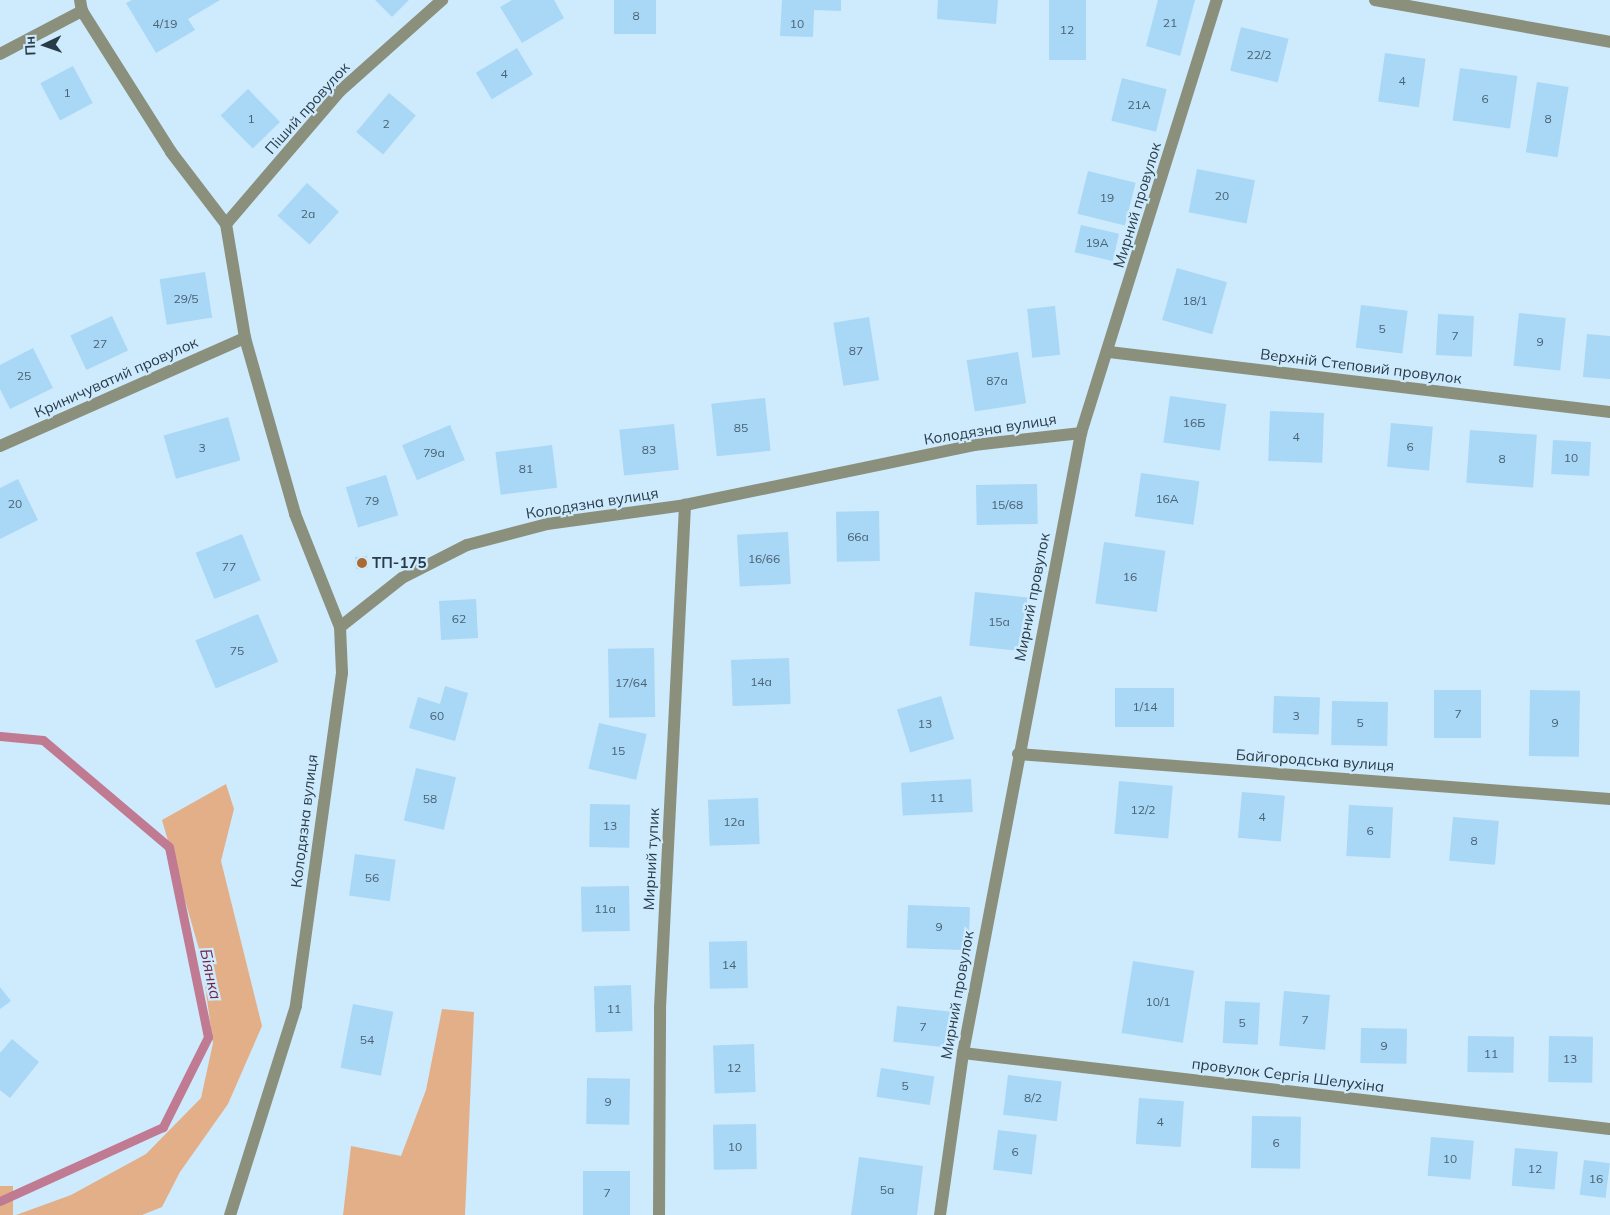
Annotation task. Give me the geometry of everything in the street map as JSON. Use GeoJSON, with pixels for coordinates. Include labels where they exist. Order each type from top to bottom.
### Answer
{"type":"FeatureCollection","features":[{"type":"Feature","properties":{"kind":"street","name":"Піший провулок"},"geometry":{"type":"LineString","coordinates":[[226,224],[340,92],[442,0]]}},
{"type":"Feature","properties":{"kind":"street","name":"Мирний провулок"},"geometry":{"type":"LineString","coordinates":[[940,1215],[963,1053],[1018,754],[1081,433],[1109,352],[1217,0]]}},
{"type":"Feature","properties":{"kind":"street"},"geometry":{"type":"LineString","coordinates":[[1375,0],[1610,42]]}},
{"type":"Feature","properties":{"kind":"street"},"geometry":{"type":"LineString","coordinates":[[0,54],[81,6],[171,152],[226,224],[245,338],[295,514],[340,627]]}},
{"type":"Feature","properties":{"kind":"street","name":"Криничуватий провулок"},"geometry":{"type":"LineString","coordinates":[[0,446],[245,338]]}},
{"type":"Feature","properties":{"kind":"street","name":"Верхній Степовий провулок"},"geometry":{"type":"LineString","coordinates":[[1109,352],[1610,412]]}},
{"type":"Feature","properties":{"kind":"street","name":"Колодязна вулиця"},"geometry":{"type":"LineString","coordinates":[[230,1215],[296,1006],[342,673],[340,627],[402,578],[467,545],[547,524],[685,505],[974,446],[1081,433]]}},
{"type":"Feature","properties":{"kind":"street","name":"Мирний тупик"},"geometry":{"type":"LineString","coordinates":[[659,1215],[660,1008],[685,505]]}},
{"type":"Feature","properties":{"kind":"street","name":"Байгородська вулиця"},"geometry":{"type":"LineString","coordinates":[[1018,754],[1610,799]]}},
{"type":"Feature","properties":{"kind":"street","name":"провулок Сергія Шелухіна"},"geometry":{"type":"LineString","coordinates":[[963,1053],[1610,1129]]}},
{"type":"Feature","properties":{"kind":"shaded area"},"geometry":{"type":"Polygon","coordinates":[[[226,784],[234,809],[221,861],[262,1026],[228,1104],[180,1172],[162,1207],[142,1215],[16,1215],[71,1195],[146,1154],[201,1098],[213,1043],[201,956],[162,820],[226,784]]]}},
{"type":"Feature","properties":{"kind":"shaded area"},"geometry":{"type":"Polygon","coordinates":[[[442,1009],[474,1012],[465,1215],[343,1215],[351,1146],[401,1156],[426,1090],[442,1009]]]}},
{"type":"Feature","properties":{"kind":"shaded area"},"geometry":{"type":"Polygon","coordinates":[[[0,1186],[13,1186],[13,1215],[0,1215],[0,1186]]]}},
{"type":"Feature","properties":{"kind":"building"},"geometry":{"type":"Polygon","coordinates":[[[132,0],[220,0],[188,19],[195,30],[156,53],[126,3],[132,0]]]}},
{"type":"Feature","properties":{"kind":"building"},"geometry":{"type":"Polygon","coordinates":[[[375,0],[409,0],[392,17],[375,0]]]}},
{"type":"Feature","properties":{"kind":"building"},"geometry":{"type":"Polygon","coordinates":[[[512,0],[554,0],[564,18],[522,43],[500,7],[512,0]]]}},
{"type":"Feature","properties":{"kind":"building"},"geometry":{"type":"Polygon","coordinates":[[[614,0],[656,0],[656,34],[614,34],[614,0]]]}},
{"type":"Feature","properties":{"kind":"building"},"geometry":{"type":"Polygon","coordinates":[[[782,0],[841,0],[841,11],[814,10],[813,37],[780,36],[782,0]]]}},
{"type":"Feature","properties":{"kind":"building"},"geometry":{"type":"Polygon","coordinates":[[[938,0],[998,0],[996,24],[937,19],[938,0]]]}},
{"type":"Feature","properties":{"kind":"building"},"geometry":{"type":"Polygon","coordinates":[[[1049,0],[1086,0],[1086,60],[1049,60],[1049,0]]]}},
{"type":"Feature","properties":{"kind":"building"},"geometry":{"type":"Polygon","coordinates":[[[1158,0],[1195,0],[1180,56],[1146,46],[1158,0]]]}},
{"type":"Feature","properties":{"kind":"building"},"geometry":{"type":"Polygon","coordinates":[[[1241,27],[1289,39],[1278,83],[1230,71],[1241,27]]]}},
{"type":"Feature","properties":{"kind":"building"},"geometry":{"type":"Polygon","coordinates":[[[517,48],[533,75],[492,99],[476,73],[517,48]]]}},
{"type":"Feature","properties":{"kind":"building"},"geometry":{"type":"Polygon","coordinates":[[[1385,53],[1426,59],[1419,107],[1378,102],[1385,53]]]}},
{"type":"Feature","properties":{"kind":"building"},"geometry":{"type":"Polygon","coordinates":[[[73,66],[93,103],[60,120],[40,83],[73,66]]]}},
{"type":"Feature","properties":{"kind":"building"},"geometry":{"type":"Polygon","coordinates":[[[1460,68],[1517,76],[1510,129],[1453,120],[1460,68]]]}},
{"type":"Feature","properties":{"kind":"building"},"geometry":{"type":"Polygon","coordinates":[[[1122,78],[1167,89],[1156,132],[1111,121],[1122,78]]]}},
{"type":"Feature","properties":{"kind":"building"},"geometry":{"type":"Polygon","coordinates":[[[1537,82],[1569,87],[1557,157],[1526,152],[1537,82]]]}},
{"type":"Feature","properties":{"kind":"building"},"geometry":{"type":"Polygon","coordinates":[[[248,89],[280,122],[253,148],[221,115],[248,89]]]}},
{"type":"Feature","properties":{"kind":"building"},"geometry":{"type":"Polygon","coordinates":[[[389,93],[416,115],[383,155],[356,132],[389,93]]]}},
{"type":"Feature","properties":{"kind":"building"},"geometry":{"type":"Polygon","coordinates":[[[1197,169],[1255,180],[1247,223],[1189,212],[1197,169]]]}},
{"type":"Feature","properties":{"kind":"building"},"geometry":{"type":"Polygon","coordinates":[[[1088,171],[1136,183],[1125,226],[1077,214],[1088,171]]]}},
{"type":"Feature","properties":{"kind":"building"},"geometry":{"type":"Polygon","coordinates":[[[307,183],[339,212],[310,244],[278,216],[307,183]]]}},
{"type":"Feature","properties":{"kind":"building"},"geometry":{"type":"Polygon","coordinates":[[[1081,225],[1119,234],[1113,261],[1075,252],[1081,225]]]}},
{"type":"Feature","properties":{"kind":"building"},"geometry":{"type":"Polygon","coordinates":[[[1177,268],[1227,282],[1212,334],[1162,320],[1177,268]]]}},
{"type":"Feature","properties":{"kind":"building"},"geometry":{"type":"Polygon","coordinates":[[[205,272],[212,317],[167,325],[160,279],[205,272]]]}},
{"type":"Feature","properties":{"kind":"building"},"geometry":{"type":"Polygon","coordinates":[[[1361,305],[1408,311],[1402,353],[1356,348],[1361,305]]]}},
{"type":"Feature","properties":{"kind":"building"},"geometry":{"type":"Polygon","coordinates":[[[1055,306],[1060,355],[1032,358],[1027,309],[1055,306]]]}},
{"type":"Feature","properties":{"kind":"building"},"geometry":{"type":"Polygon","coordinates":[[[1519,313],[1566,318],[1560,371],[1513,366],[1519,313]]]}},
{"type":"Feature","properties":{"kind":"building"},"geometry":{"type":"Polygon","coordinates":[[[1438,314],[1474,316],[1472,357],[1436,355],[1438,314]]]}},
{"type":"Feature","properties":{"kind":"building"},"geometry":{"type":"Polygon","coordinates":[[[112,316],[128,350],[86,370],[70,335],[112,316]]]}},
{"type":"Feature","properties":{"kind":"building"},"geometry":{"type":"Polygon","coordinates":[[[869,317],[879,380],[843,386],[833,323],[869,317]]]}},
{"type":"Feature","properties":{"kind":"building"},"geometry":{"type":"Polygon","coordinates":[[[1587,334],[1610,336],[1610,379],[1583,377],[1587,334]]]}},
{"type":"Feature","properties":{"kind":"building"},"geometry":{"type":"Polygon","coordinates":[[[33,348],[53,388],[10,409],[0,389],[0,365],[33,348]]]}},
{"type":"Feature","properties":{"kind":"building"},"geometry":{"type":"Polygon","coordinates":[[[1018,352],[1026,403],[975,411],[967,360],[1018,352]]]}},
{"type":"Feature","properties":{"kind":"building"},"geometry":{"type":"Polygon","coordinates":[[[1170,396],[1226,404],[1220,450],[1163,443],[1170,396]]]}},
{"type":"Feature","properties":{"kind":"building"},"geometry":{"type":"Polygon","coordinates":[[[765,398],[771,451],[717,456],[711,404],[765,398]]]}},
{"type":"Feature","properties":{"kind":"building"},"geometry":{"type":"Polygon","coordinates":[[[1270,411],[1324,413],[1322,463],[1268,461],[1270,411]]]}},
{"type":"Feature","properties":{"kind":"building"},"geometry":{"type":"Polygon","coordinates":[[[228,417],[240,460],[176,479],[164,435],[228,417]]]}},
{"type":"Feature","properties":{"kind":"building"},"geometry":{"type":"Polygon","coordinates":[[[1391,423],[1433,427],[1429,470],[1387,467],[1391,423]]]}},
{"type":"Feature","properties":{"kind":"building"},"geometry":{"type":"Polygon","coordinates":[[[674,424],[679,470],[624,475],[619,430],[674,424]]]}},
{"type":"Feature","properties":{"kind":"building"},"geometry":{"type":"Polygon","coordinates":[[[450,425],[465,460],[417,480],[402,445],[450,425]]]}},
{"type":"Feature","properties":{"kind":"building"},"geometry":{"type":"Polygon","coordinates":[[[1470,430],[1537,435],[1533,488],[1466,483],[1470,430]]]}},
{"type":"Feature","properties":{"kind":"building"},"geometry":{"type":"Polygon","coordinates":[[[1553,440],[1591,442],[1589,476],[1551,474],[1553,440]]]}},
{"type":"Feature","properties":{"kind":"building"},"geometry":{"type":"Polygon","coordinates":[[[552,445],[557,488],[501,495],[495,452],[552,445]]]}},
{"type":"Feature","properties":{"kind":"building"},"geometry":{"type":"Polygon","coordinates":[[[1141,473],[1199,481],[1193,525],[1135,517],[1141,473]]]}},
{"type":"Feature","properties":{"kind":"building"},"geometry":{"type":"Polygon","coordinates":[[[386,475],[398,515],[358,527],[346,487],[386,475]]]}},
{"type":"Feature","properties":{"kind":"building"},"geometry":{"type":"Polygon","coordinates":[[[18,479],[38,520],[0,539],[0,488],[18,479]]]}},
{"type":"Feature","properties":{"kind":"building"},"geometry":{"type":"Polygon","coordinates":[[[1037,484],[1038,524],[977,525],[976,485],[1037,484]]]}},
{"type":"Feature","properties":{"kind":"building"},"geometry":{"type":"Polygon","coordinates":[[[879,511],[880,561],[837,562],[836,512],[879,511]]]}},
{"type":"Feature","properties":{"kind":"building"},"geometry":{"type":"Polygon","coordinates":[[[788,532],[791,584],[740,587],[737,535],[788,532]]]}},
{"type":"Feature","properties":{"kind":"building"},"geometry":{"type":"Polygon","coordinates":[[[242,534],[261,580],[214,599],[196,553],[242,534]]]}},
{"type":"Feature","properties":{"kind":"building"},"geometry":{"type":"Polygon","coordinates":[[[1104,542],[1165,551],[1157,612],[1095,603],[1104,542]]]}},
{"type":"Feature","properties":{"kind":"building","name":"ТП-175"},"geometry":{"type":"Polygon","coordinates":[[[367,556],[368,568],[356,569],[355,557],[367,556]]]}},
{"type":"Feature","properties":{"kind":"building"},"geometry":{"type":"Polygon","coordinates":[[[975,592],[1028,598],[1022,651],[969,646],[975,592]]]}},
{"type":"Feature","properties":{"kind":"building"},"geometry":{"type":"Polygon","coordinates":[[[476,599],[478,638],[441,640],[439,601],[476,599]]]}},
{"type":"Feature","properties":{"kind":"building"},"geometry":{"type":"Polygon","coordinates":[[[258,614],[278,662],[216,688],[195,641],[258,614]]]}},
{"type":"Feature","properties":{"kind":"building"},"geometry":{"type":"Polygon","coordinates":[[[654,648],[655,717],[609,718],[608,649],[654,648]]]}},
{"type":"Feature","properties":{"kind":"building"},"geometry":{"type":"Polygon","coordinates":[[[789,658],[791,704],[733,706],[731,660],[789,658]]]}},
{"type":"Feature","properties":{"kind":"building"},"geometry":{"type":"Polygon","coordinates":[[[445,686],[468,693],[455,741],[409,728],[418,697],[440,704],[445,686]]]}},
{"type":"Feature","properties":{"kind":"building"},"geometry":{"type":"Polygon","coordinates":[[[1115,688],[1174,688],[1174,727],[1115,727],[1115,688]]]}},
{"type":"Feature","properties":{"kind":"building"},"geometry":{"type":"Polygon","coordinates":[[[1434,690],[1481,690],[1481,738],[1434,738],[1434,690]]]}},
{"type":"Feature","properties":{"kind":"building"},"geometry":{"type":"Polygon","coordinates":[[[1530,690],[1580,691],[1579,757],[1529,756],[1530,690]]]}},
{"type":"Feature","properties":{"kind":"building"},"geometry":{"type":"Polygon","coordinates":[[[941,696],[954,739],[910,752],[897,709],[941,696]]]}},
{"type":"Feature","properties":{"kind":"building"},"geometry":{"type":"Polygon","coordinates":[[[1274,696],[1320,698],[1319,735],[1273,733],[1274,696]]]}},
{"type":"Feature","properties":{"kind":"building"},"geometry":{"type":"Polygon","coordinates":[[[1332,701],[1388,702],[1387,746],[1331,745],[1332,701]]]}},
{"type":"Feature","properties":{"kind":"building"},"geometry":{"type":"Polygon","coordinates":[[[599,723],[647,734],[636,780],[588,769],[599,723]]]}},
{"type":"Feature","properties":{"kind":"building"},"geometry":{"type":"Polygon","coordinates":[[[416,768],[456,777],[444,830],[404,821],[416,768]]]}},
{"type":"Feature","properties":{"kind":"building"},"geometry":{"type":"Polygon","coordinates":[[[971,779],[973,812],[903,816],[901,783],[971,779]]]}},
{"type":"Feature","properties":{"kind":"building"},"geometry":{"type":"Polygon","coordinates":[[[1119,781],[1173,786],[1168,839],[1114,834],[1119,781]]]}},
{"type":"Feature","properties":{"kind":"building"},"geometry":{"type":"Polygon","coordinates":[[[1242,792],[1285,796],[1281,842],[1238,838],[1242,792]]]}},
{"type":"Feature","properties":{"kind":"building"},"geometry":{"type":"Polygon","coordinates":[[[758,798],[760,844],[710,846],[708,800],[758,798]]]}},
{"type":"Feature","properties":{"kind":"building"},"geometry":{"type":"Polygon","coordinates":[[[590,804],[630,805],[629,848],[589,847],[590,804]]]}},
{"type":"Feature","properties":{"kind":"building"},"geometry":{"type":"Polygon","coordinates":[[[1349,805],[1393,807],[1390,858],[1346,856],[1349,805]]]}},
{"type":"Feature","properties":{"kind":"building"},"geometry":{"type":"Polygon","coordinates":[[[1453,817],[1499,821],[1495,865],[1449,861],[1453,817]]]}},
{"type":"Feature","properties":{"kind":"building"},"geometry":{"type":"Polygon","coordinates":[[[355,854],[396,860],[390,901],[349,896],[355,854]]]}},
{"type":"Feature","properties":{"kind":"building"},"geometry":{"type":"Polygon","coordinates":[[[629,886],[630,931],[582,932],[581,887],[629,886]]]}},
{"type":"Feature","properties":{"kind":"building"},"geometry":{"type":"Polygon","coordinates":[[[908,905],[970,907],[968,950],[906,948],[908,905]]]}},
{"type":"Feature","properties":{"kind":"building"},"geometry":{"type":"Polygon","coordinates":[[[747,941],[748,988],[710,989],[709,942],[747,941]]]}},
{"type":"Feature","properties":{"kind":"building"},"geometry":{"type":"Polygon","coordinates":[[[1133,961],[1194,971],[1183,1043],[1122,1033],[1133,961]]]}},
{"type":"Feature","properties":{"kind":"building"},"geometry":{"type":"Polygon","coordinates":[[[631,985],[633,1031],[596,1032],[594,986],[631,985]]]}},
{"type":"Feature","properties":{"kind":"building"},"geometry":{"type":"Polygon","coordinates":[[[0,987],[11,1001],[0,1009],[0,987]]]}},
{"type":"Feature","properties":{"kind":"building"},"geometry":{"type":"Polygon","coordinates":[[[1284,991],[1330,995],[1325,1050],[1279,1046],[1284,991]]]}},
{"type":"Feature","properties":{"kind":"building"},"geometry":{"type":"Polygon","coordinates":[[[1225,1001],[1260,1003],[1258,1045],[1223,1043],[1225,1001]]]}},
{"type":"Feature","properties":{"kind":"building"},"geometry":{"type":"Polygon","coordinates":[[[353,1004],[393,1012],[381,1076],[341,1068],[353,1004]]]}},
{"type":"Feature","properties":{"kind":"building"},"geometry":{"type":"Polygon","coordinates":[[[897,1006],[954,1012],[950,1048],[893,1042],[897,1006]]]}},
{"type":"Feature","properties":{"kind":"building"},"geometry":{"type":"Polygon","coordinates":[[[1361,1028],[1407,1029],[1406,1064],[1360,1063],[1361,1028]]]}},
{"type":"Feature","properties":{"kind":"building"},"geometry":{"type":"Polygon","coordinates":[[[1468,1036],[1514,1037],[1513,1073],[1467,1072],[1468,1036]]]}},
{"type":"Feature","properties":{"kind":"building"},"geometry":{"type":"Polygon","coordinates":[[[1549,1036],[1593,1037],[1592,1083],[1548,1082],[1549,1036]]]}},
{"type":"Feature","properties":{"kind":"building"},"geometry":{"type":"Polygon","coordinates":[[[12,1039],[39,1062],[10,1098],[0,1090],[0,1053],[12,1039]]]}},
{"type":"Feature","properties":{"kind":"building"},"geometry":{"type":"Polygon","coordinates":[[[754,1044],[756,1092],[715,1093],[713,1045],[754,1044]]]}},
{"type":"Feature","properties":{"kind":"building"},"geometry":{"type":"Polygon","coordinates":[[[881,1068],[934,1076],[930,1105],[876,1097],[881,1068]]]}},
{"type":"Feature","properties":{"kind":"building"},"geometry":{"type":"Polygon","coordinates":[[[1008,1075],[1062,1082],[1057,1121],[1003,1115],[1008,1075]]]}},
{"type":"Feature","properties":{"kind":"building"},"geometry":{"type":"Polygon","coordinates":[[[587,1078],[630,1079],[629,1125],[586,1124],[587,1078]]]}},
{"type":"Feature","properties":{"kind":"building"},"geometry":{"type":"Polygon","coordinates":[[[1139,1098],[1184,1101],[1181,1147],[1136,1144],[1139,1098]]]}},
{"type":"Feature","properties":{"kind":"building"},"geometry":{"type":"Polygon","coordinates":[[[1252,1116],[1301,1117],[1300,1169],[1251,1168],[1252,1116]]]}},
{"type":"Feature","properties":{"kind":"building"},"geometry":{"type":"Polygon","coordinates":[[[756,1124],[757,1169],[714,1170],[713,1125],[756,1124]]]}},
{"type":"Feature","properties":{"kind":"building"},"geometry":{"type":"Polygon","coordinates":[[[998,1130],[1037,1135],[1032,1174],[993,1170],[998,1130]]]}},
{"type":"Feature","properties":{"kind":"building"},"geometry":{"type":"Polygon","coordinates":[[[1431,1137],[1474,1141],[1470,1180],[1428,1176],[1431,1137]]]}},
{"type":"Feature","properties":{"kind":"building"},"geometry":{"type":"Polygon","coordinates":[[[1515,1148],[1558,1152],[1555,1190],[1512,1186],[1515,1148]]]}},
{"type":"Feature","properties":{"kind":"building"},"geometry":{"type":"Polygon","coordinates":[[[859,1157],[923,1166],[917,1215],[851,1215],[859,1157]]]}},
{"type":"Feature","properties":{"kind":"building"},"geometry":{"type":"Polygon","coordinates":[[[1584,1160],[1610,1163],[1606,1198],[1580,1195],[1584,1160]]]}},
{"type":"Feature","properties":{"kind":"building"},"geometry":{"type":"Polygon","coordinates":[[[583,1171],[630,1171],[630,1215],[583,1215],[583,1171]]]}},
{"type":"Feature","properties":{"kind":"waterway","name":"Біянка"},"geometry":{"type":"LineString","coordinates":[[0,736],[43,740],[169,847],[208,1037],[163,1127],[0,1201]]}},
{"type":"Feature","properties":{"kind":"place","name":"ТП-175"},"geometry":{"type":"Point","coordinates":[362,563]}}]}
